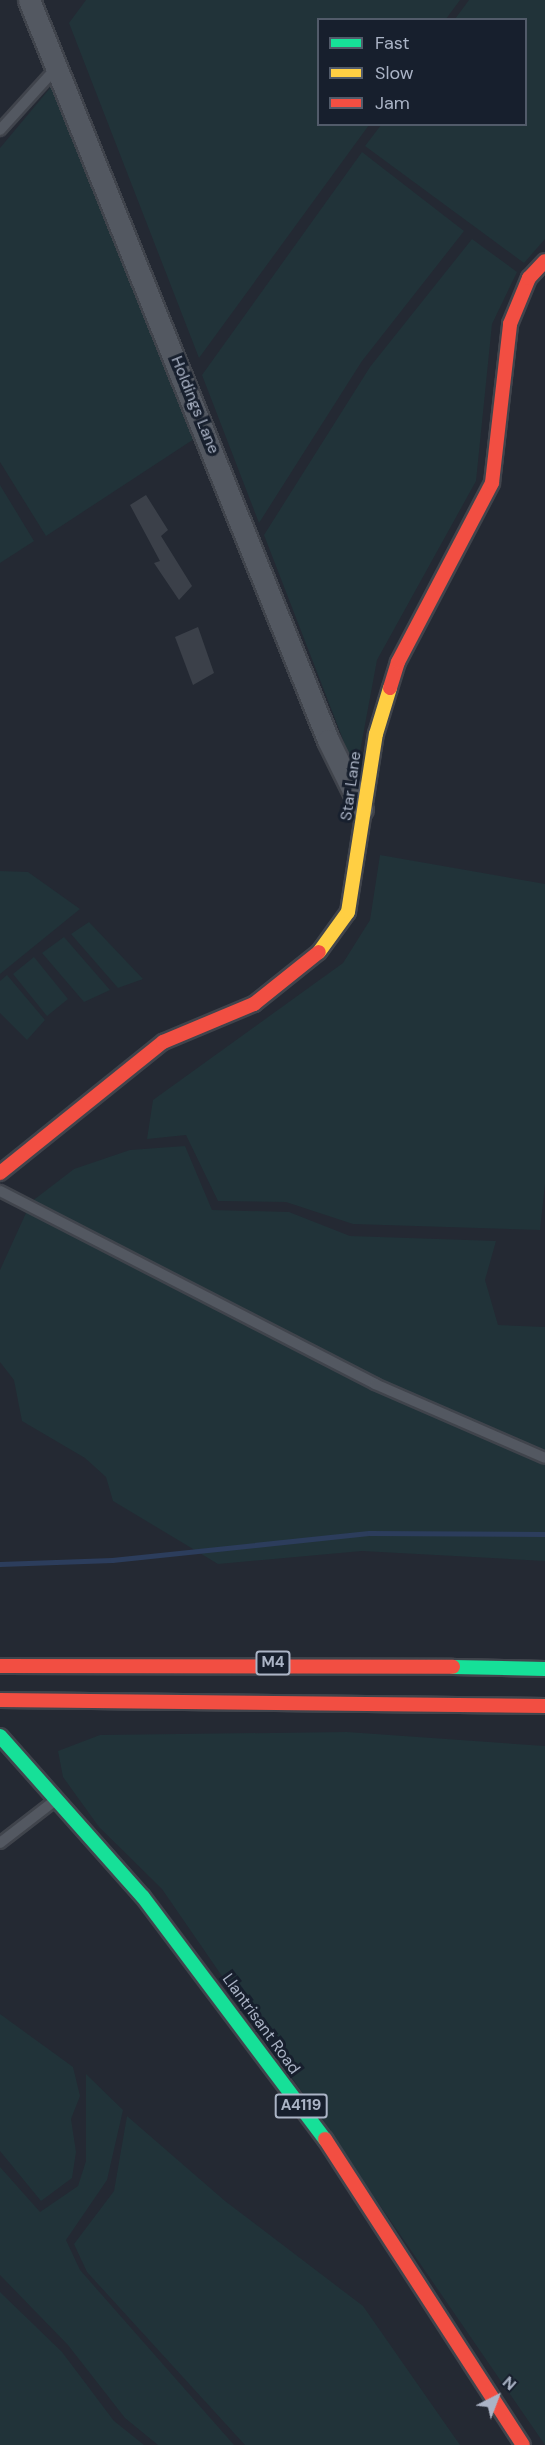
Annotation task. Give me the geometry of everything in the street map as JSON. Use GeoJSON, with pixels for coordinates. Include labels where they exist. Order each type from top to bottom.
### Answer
{"type":"FeatureCollection","features":[{"type":"Feature","properties":{"kind":"main road","name":"Star Lane"},"geometry":{"type":"LineString","coordinates":[[0,1173],[163,1042],[254,1004],[320,951],[348,912],[360,860],[362,809],[376,734],[398,662],[492,483],[510,324],[529,278],[545,261]]}},
{"type":"Feature","properties":{"kind":"main road","name":"M4"},"geometry":{"type":"LineString","coordinates":[[0,1666],[286,1663],[545,1669]]}},
{"type":"Feature","properties":{"kind":"main road"},"geometry":{"type":"LineString","coordinates":[[0,1700],[545,1706]]}},
{"type":"Feature","properties":{"kind":"main road","name":"Llantrisant Road"},"geometry":{"type":"LineString","coordinates":[[0,1736],[53,1793],[224,2000],[352,2175],[523,2445]]}},
{"type":"Feature","properties":{"kind":"street","name":"Holdings Lane"},"geometry":{"type":"LineString","coordinates":[[29,0],[58,65],[328,740],[362,809]]}},
{"type":"Feature","properties":{"kind":"lane"},"geometry":{"type":"LineString","coordinates":[[0,130],[58,65]]}},
{"type":"Feature","properties":{"kind":"lane"},"geometry":{"type":"LineString","coordinates":[[0,1191],[375,1384],[545,1458]]}},
{"type":"Feature","properties":{"kind":"lane"},"geometry":{"type":"LineString","coordinates":[[0,1843],[53,1793]]}},
{"type":"Feature","properties":{"kind":"shaded area"},"geometry":{"type":"Polygon","coordinates":[[[86,0],[460,0],[447,18],[317,18],[317,126],[368,126],[199,358],[69,23],[86,0]]]}},
{"type":"Feature","properties":{"kind":"shaded area"},"geometry":{"type":"Polygon","coordinates":[[[469,0],[545,0],[545,239],[524,263],[365,146],[380,126],[527,126],[527,18],[456,18],[469,0]]]}},
{"type":"Feature","properties":{"kind":"shaded area"},"geometry":{"type":"Polygon","coordinates":[[[51,87],[194,439],[46,536],[0,462],[0,148],[51,87]]]}},
{"type":"Feature","properties":{"kind":"shaded area"},"geometry":{"type":"Polygon","coordinates":[[[362,152],[464,231],[362,361],[259,523],[202,375],[362,152]]]}},
{"type":"Feature","properties":{"kind":"shaded area"},"geometry":{"type":"Polygon","coordinates":[[[472,239],[517,272],[492,324],[476,481],[377,660],[356,773],[264,535],[370,367],[472,239]]]}},
{"type":"Feature","properties":{"kind":"shaded area"},"geometry":{"type":"Polygon","coordinates":[[[0,485],[34,541],[0,563],[0,485]]]}},
{"type":"Feature","properties":{"kind":"shaded area"},"geometry":{"type":"Polygon","coordinates":[[[380,855],[545,884],[545,1184],[540,1230],[353,1224],[286,1202],[218,1201],[186,1135],[147,1139],[153,1100],[343,963],[370,920],[380,855]]]}},
{"type":"Feature","properties":{"kind":"shaded area"},"geometry":{"type":"Polygon","coordinates":[[[0,871],[28,872],[80,909],[0,974],[0,871]]]}},
{"type":"Feature","properties":{"kind":"shaded area"},"geometry":{"type":"Polygon","coordinates":[[[89,922],[143,979],[118,988],[71,934],[89,922]]]}},
{"type":"Feature","properties":{"kind":"shaded area"},"geometry":{"type":"Polygon","coordinates":[[[64,937],[110,990],[84,1002],[42,953],[64,937]]]}},
{"type":"Feature","properties":{"kind":"shaded area"},"geometry":{"type":"Polygon","coordinates":[[[34,957],[68,999],[47,1016],[13,974],[34,957]]]}},
{"type":"Feature","properties":{"kind":"shaded area"},"geometry":{"type":"Polygon","coordinates":[[[7,975],[45,1020],[27,1040],[0,1013],[0,981],[7,975]]]}},
{"type":"Feature","properties":{"kind":"shaded area"},"geometry":{"type":"Polygon","coordinates":[[[185,1146],[212,1210],[289,1212],[350,1236],[496,1241],[485,1280],[498,1325],[545,1327],[545,1561],[362,1551],[218,1564],[113,1501],[106,1477],[85,1458],[22,1421],[14,1380],[0,1362],[0,1270],[31,1202],[74,1169],[130,1150],[185,1146]]]}},
{"type":"Feature","properties":{"kind":"shaded area"},"geometry":{"type":"Polygon","coordinates":[[[347,1732],[545,1746],[545,2445],[162,1889],[99,1827],[63,1777],[58,1751],[100,1735],[347,1732]]]}},
{"type":"Feature","properties":{"kind":"shaded area"},"geometry":{"type":"Polygon","coordinates":[[[0,2014],[73,2067],[80,2096],[71,2119],[76,2152],[72,2178],[41,2201],[0,2151],[0,2014]]]}},
{"type":"Feature","properties":{"kind":"shaded area"},"geometry":{"type":"Polygon","coordinates":[[[86,2074],[123,2110],[107,2180],[66,2240],[80,2270],[234,2445],[158,2445],[125,2418],[68,2345],[0,2275],[0,2167],[40,2212],[78,2186],[86,2161],[86,2074]]]}},
{"type":"Feature","properties":{"kind":"shaded area"},"geometry":{"type":"Polygon","coordinates":[[[127,2116],[225,2201],[363,2306],[460,2445],[245,2445],[87,2272],[74,2244],[114,2191],[127,2116]]]}},
{"type":"Feature","properties":{"kind":"shaded area"},"geometry":{"type":"Polygon","coordinates":[[[0,2292],[62,2352],[114,2421],[144,2445],[0,2445],[0,2292]]]}},
{"type":"Feature","properties":{"kind":"building"},"geometry":{"type":"Polygon","coordinates":[[[146,495],[168,530],[161,536],[192,586],[179,600],[154,563],[160,561],[130,505],[146,495]]]}},
{"type":"Feature","properties":{"kind":"building"},"geometry":{"type":"Polygon","coordinates":[[[198,627],[214,673],[193,685],[175,637],[198,627]]]}},
{"type":"Feature","properties":{"kind":"waterway"},"geometry":{"type":"LineString","coordinates":[[0,1564],[112,1560],[369,1533],[545,1534]]}},
{"type":"Feature","properties":{"kind":"traffic: fast"},"geometry":{"type":"LineString","coordinates":[[453,1667],[545,1669]]}},
{"type":"Feature","properties":{"kind":"traffic: fast"},"geometry":{"type":"LineString","coordinates":[[0,1736],[143,1897],[325,2139]]}},
{"type":"Feature","properties":{"kind":"traffic: slow"},"geometry":{"type":"LineString","coordinates":[[319,952],[348,912],[376,734],[390,688]]}},
{"type":"Feature","properties":{"kind":"traffic: jam"},"geometry":{"type":"LineString","coordinates":[[390,688],[398,662],[492,483],[510,324],[529,278],[545,261]]}},
{"type":"Feature","properties":{"kind":"traffic: jam"},"geometry":{"type":"LineString","coordinates":[[0,1173],[163,1042],[254,1004],[319,952]]}},
{"type":"Feature","properties":{"kind":"traffic: jam"},"geometry":{"type":"LineString","coordinates":[[0,1666],[453,1667]]}},
{"type":"Feature","properties":{"kind":"traffic: jam"},"geometry":{"type":"LineString","coordinates":[[0,1700],[545,1706]]}},
{"type":"Feature","properties":{"kind":"traffic: jam"},"geometry":{"type":"LineString","coordinates":[[325,2139],[523,2445]]}}]}
